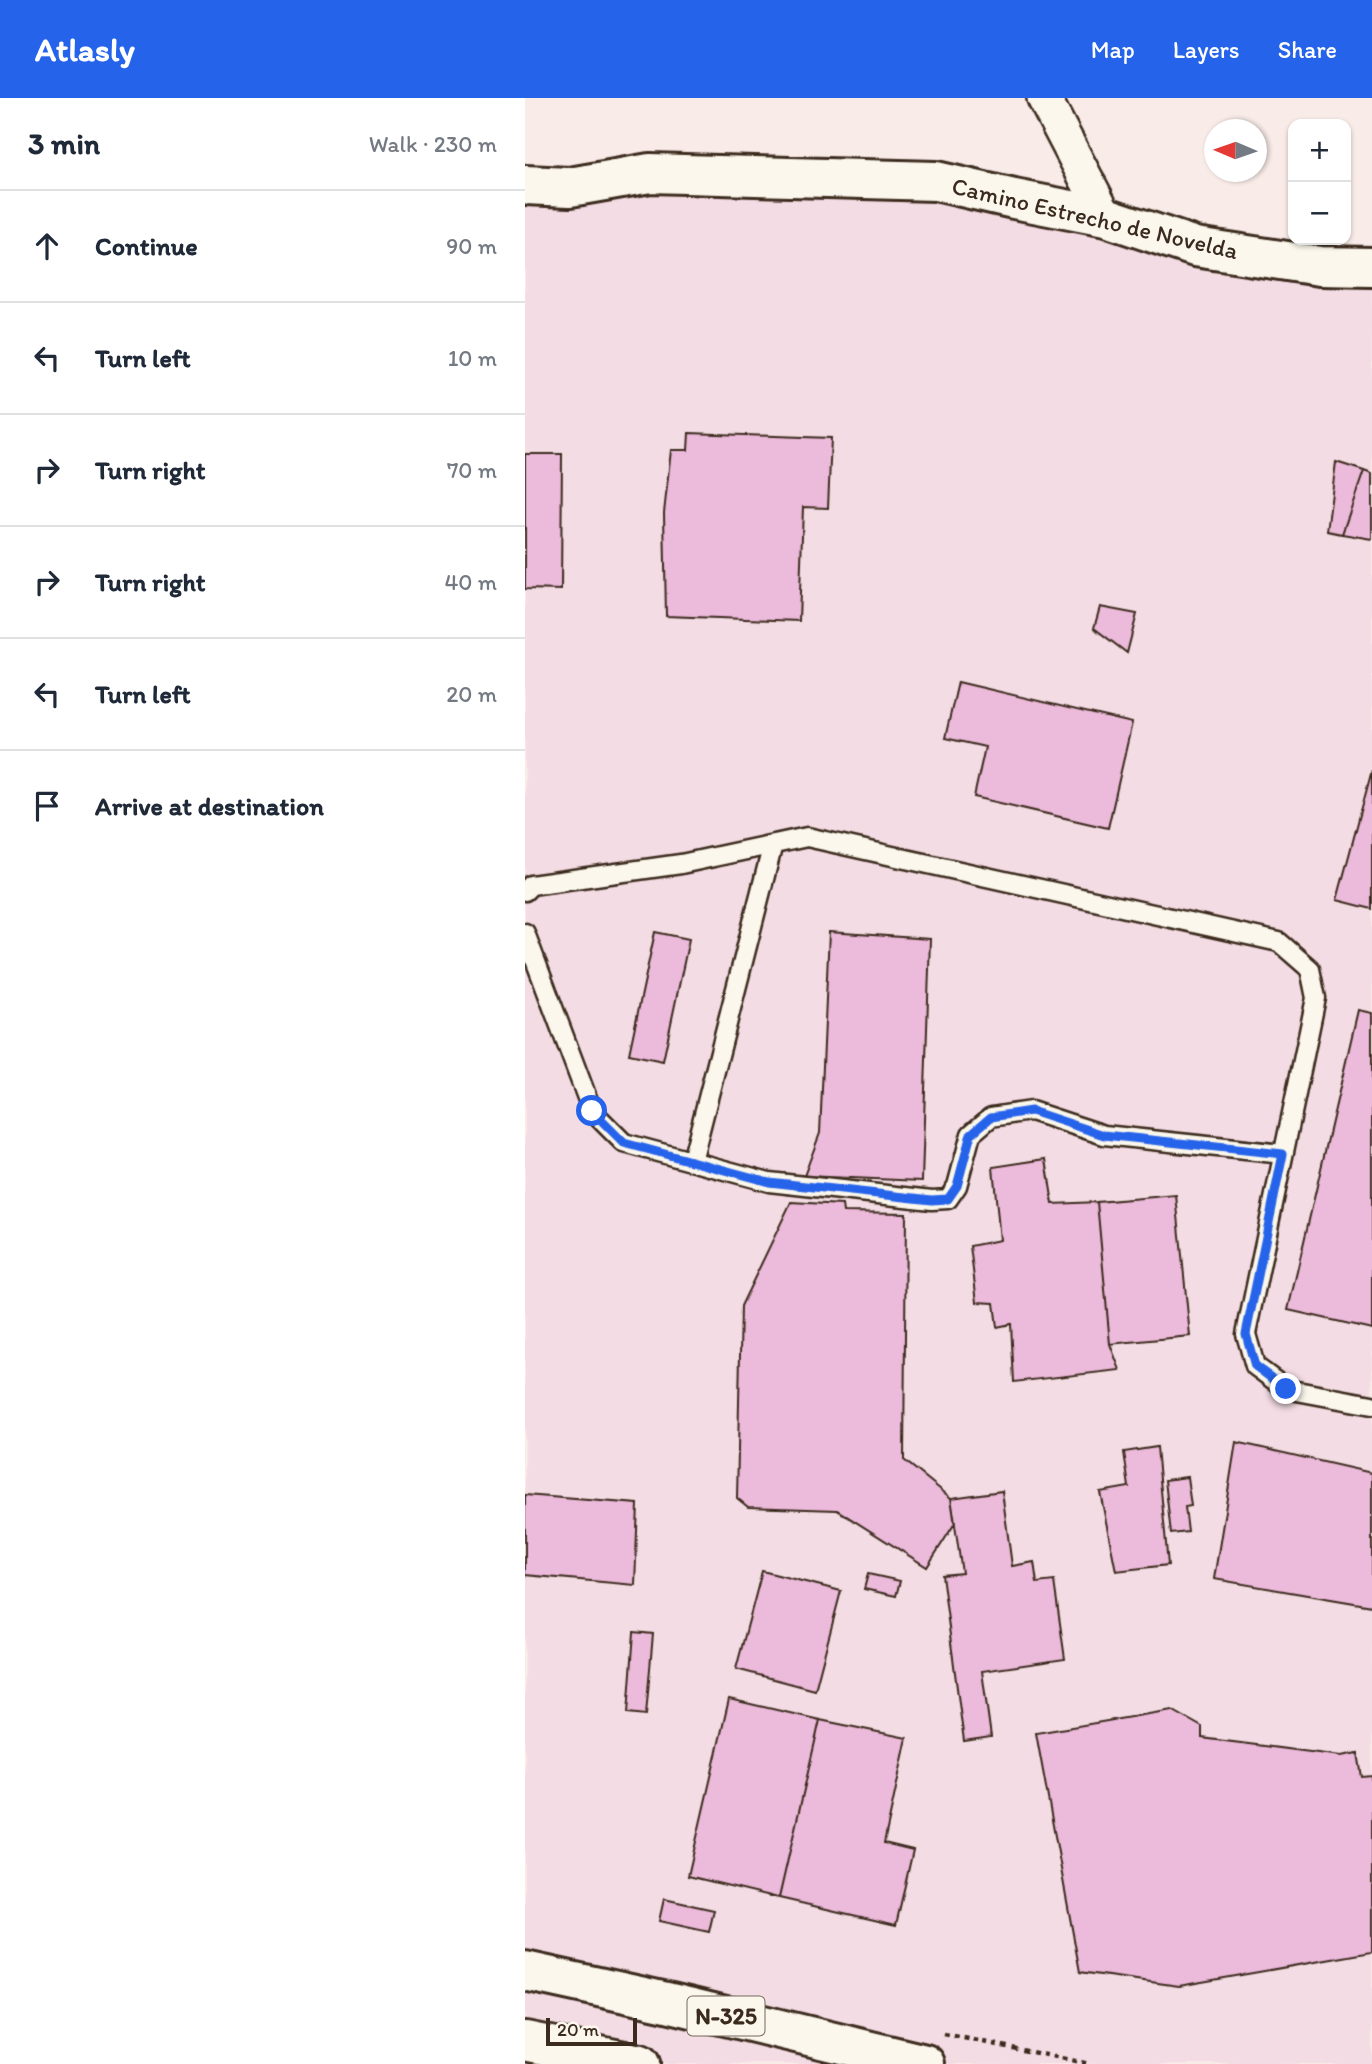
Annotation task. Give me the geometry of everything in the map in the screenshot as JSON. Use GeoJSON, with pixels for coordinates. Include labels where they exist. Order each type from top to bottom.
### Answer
{"type":"FeatureCollection","features":[{"type":"Feature","properties":{"kind":"main road","name":"Camino Estrecho de Novelda"},"geometry":{"type":"LineString","coordinates":[[525,185],[570,187],[650,173],[936,181],[1107,217],[1195,247],[1321,266],[1372,267]]}},
{"type":"Feature","properties":{"kind":"main road","name":"N-325"},"geometry":{"type":"LineString","coordinates":[[525,1971],[667,2001],[925,2064]]}},
{"type":"Feature","properties":{"kind":"main road"},"geometry":{"type":"LineString","coordinates":[[525,2041],[640,2064]]}},
{"type":"Feature","properties":{"kind":"street"},"geometry":{"type":"LineString","coordinates":[[1044,98],[1107,217]]}},
{"type":"Feature","properties":{"kind":"lane"},"geometry":{"type":"LineString","coordinates":[[525,891],[531,885],[681,864],[807,837],[1279,942],[1310,969],[1316,998],[1246,1334],[1255,1366],[1286,1389],[1372,1405]]}},
{"type":"Feature","properties":{"kind":"lane"},"geometry":{"type":"LineString","coordinates":[[692,1161],[773,844]]}},
{"type":"Feature","properties":{"kind":"lane"},"geometry":{"type":"LineString","coordinates":[[525,933],[592,1111],[624,1143],[769,1182],[932,1200],[948,1199],[957,1186],[971,1134],[991,1117],[1031,1111],[1104,1135],[1283,1154]]}},
{"type":"Feature","properties":{"kind":"shaded area"},"geometry":{"type":"Polygon","coordinates":[[[936,181],[1372,267],[1372,2064],[525,2064],[525,185],[936,181]]]}},
{"type":"Feature","properties":{"kind":"building"},"geometry":{"type":"Polygon","coordinates":[[[689,433],[831,438],[828,508],[803,507],[799,621],[666,616],[664,513],[671,450],[688,450],[689,433]]]}},
{"type":"Feature","properties":{"kind":"building"},"geometry":{"type":"Polygon","coordinates":[[[525,454],[562,454],[561,590],[525,589],[525,454]]]}},
{"type":"Feature","properties":{"kind":"building"},"geometry":{"type":"Polygon","coordinates":[[[1336,462],[1364,471],[1342,534],[1327,531],[1336,462]]]}},
{"type":"Feature","properties":{"kind":"building"},"geometry":{"type":"Polygon","coordinates":[[[1364,471],[1372,474],[1372,539],[1342,534],[1364,471]]]}},
{"type":"Feature","properties":{"kind":"building"},"geometry":{"type":"Polygon","coordinates":[[[1100,607],[1137,614],[1127,653],[1094,628],[1100,607]]]}},
{"type":"Feature","properties":{"kind":"building"},"geometry":{"type":"Polygon","coordinates":[[[958,682],[1132,723],[1108,828],[974,797],[985,747],[945,738],[958,682]]]}},
{"type":"Feature","properties":{"kind":"building"},"geometry":{"type":"Polygon","coordinates":[[[1372,770],[1372,909],[1337,900],[1372,770]]]}},
{"type":"Feature","properties":{"kind":"building"},"geometry":{"type":"Polygon","coordinates":[[[655,932],[689,939],[663,1061],[629,1054],[655,932]]]}},
{"type":"Feature","properties":{"kind":"building"},"geometry":{"type":"Polygon","coordinates":[[[829,932],[930,939],[922,1181],[804,1176],[820,1133],[829,932]]]}},
{"type":"Feature","properties":{"kind":"building"},"geometry":{"type":"Polygon","coordinates":[[[1358,1010],[1372,1013],[1372,1329],[1288,1310],[1358,1010]]]}},
{"type":"Feature","properties":{"kind":"building"},"geometry":{"type":"Polygon","coordinates":[[[1046,1159],[1053,1204],[1097,1202],[1110,1344],[1120,1370],[1014,1382],[1011,1324],[997,1327],[994,1303],[977,1302],[970,1246],[1000,1240],[993,1167],[1046,1159]]]}},
{"type":"Feature","properties":{"kind":"building"},"geometry":{"type":"Polygon","coordinates":[[[1176,1195],[1190,1336],[1110,1344],[1097,1202],[1176,1195]]]}},
{"type":"Feature","properties":{"kind":"building"},"geometry":{"type":"Polygon","coordinates":[[[791,1202],[842,1205],[843,1212],[906,1213],[904,1460],[951,1498],[955,1523],[927,1567],[837,1510],[748,1507],[737,1498],[741,1306],[791,1202]]]}},
{"type":"Feature","properties":{"kind":"building"},"geometry":{"type":"Polygon","coordinates":[[[1236,1442],[1372,1473],[1372,1606],[1214,1579],[1236,1442]]]}},
{"type":"Feature","properties":{"kind":"building"},"geometry":{"type":"Polygon","coordinates":[[[1157,1447],[1168,1565],[1116,1571],[1100,1492],[1129,1487],[1124,1452],[1157,1447]]]}},
{"type":"Feature","properties":{"kind":"building"},"geometry":{"type":"Polygon","coordinates":[[[1187,1477],[1191,1506],[1185,1507],[1188,1532],[1171,1534],[1165,1480],[1187,1477]]]}},
{"type":"Feature","properties":{"kind":"building"},"geometry":{"type":"Polygon","coordinates":[[[1002,1491],[1012,1566],[1034,1562],[1037,1583],[1054,1581],[1065,1659],[982,1671],[991,1737],[964,1741],[942,1575],[962,1573],[951,1498],[1002,1491]]]}},
{"type":"Feature","properties":{"kind":"building"},"geometry":{"type":"Polygon","coordinates":[[[525,1495],[638,1504],[635,1585],[525,1575],[525,1495]]]}},
{"type":"Feature","properties":{"kind":"building"},"geometry":{"type":"Polygon","coordinates":[[[762,1571],[841,1591],[815,1690],[736,1669],[762,1571]]]}},
{"type":"Feature","properties":{"kind":"building"},"geometry":{"type":"Polygon","coordinates":[[[868,1574],[900,1581],[896,1596],[864,1589],[868,1574]]]}},
{"type":"Feature","properties":{"kind":"building"},"geometry":{"type":"Polygon","coordinates":[[[634,1632],[653,1634],[646,1715],[628,1713],[634,1632]]]}},
{"type":"Feature","properties":{"kind":"building"},"geometry":{"type":"Polygon","coordinates":[[[729,1699],[820,1720],[779,1898],[688,1876],[729,1699]]]}},
{"type":"Feature","properties":{"kind":"building"},"geometry":{"type":"Polygon","coordinates":[[[1172,1710],[1202,1727],[1202,1738],[1341,1756],[1358,1753],[1362,1777],[1372,1776],[1372,1952],[1179,1986],[1080,1972],[1036,1733],[1172,1710]]]}},
{"type":"Feature","properties":{"kind":"building"},"geometry":{"type":"Polygon","coordinates":[[[820,1720],[907,1738],[884,1843],[913,1850],[896,1925],[779,1898],[820,1720]]]}},
{"type":"Feature","properties":{"kind":"building"},"geometry":{"type":"Polygon","coordinates":[[[664,1899],[714,1910],[709,1932],[659,1921],[664,1899]]]}},
{"type":"Feature","properties":{"kind":"route"},"geometry":{"type":"LineString","coordinates":[[592,1111],[624,1143],[769,1182],[932,1200],[948,1199],[957,1186],[971,1134],[991,1117],[1031,1111],[1104,1135],[1283,1154],[1246,1334],[1255,1366],[1286,1389]]}}]}
